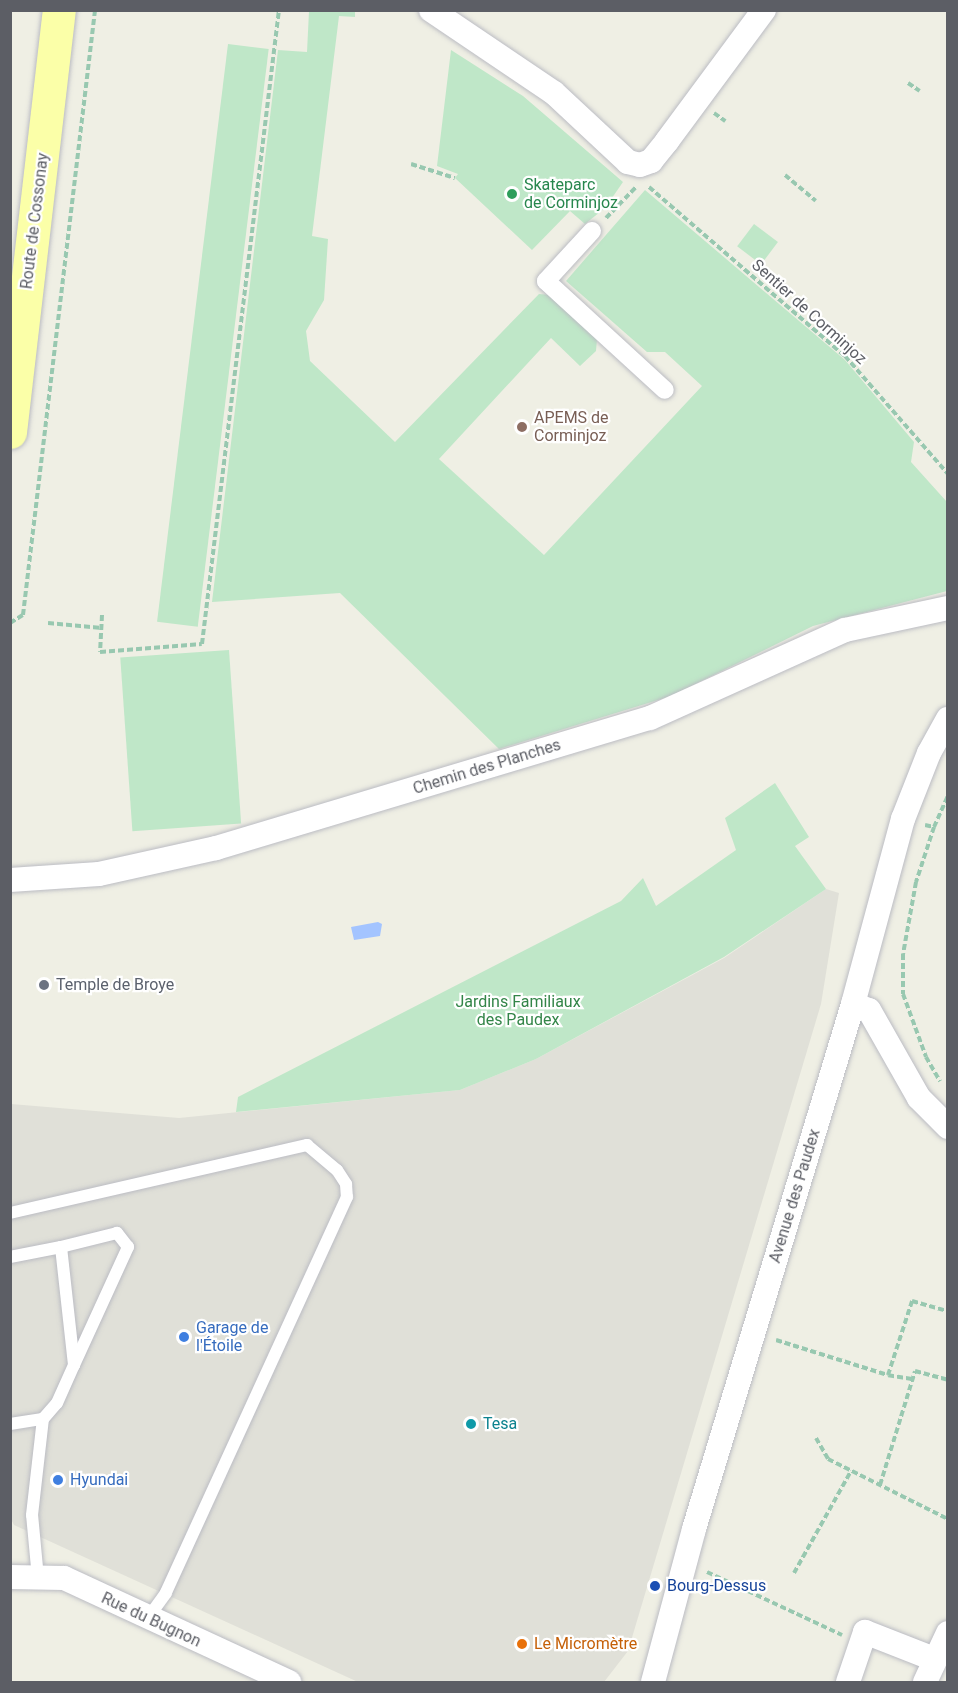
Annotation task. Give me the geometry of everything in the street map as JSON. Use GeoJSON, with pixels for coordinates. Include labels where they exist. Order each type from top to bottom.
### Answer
{"type":"FeatureCollection","features":[{"type":"Feature","properties":{"kind":"main road","name":"Route de Cossonay"},"geometry":{"type":"LineString","coordinates":[[10,432],[59,10]]}},
{"type":"Feature","properties":{"kind":"street"},"geometry":{"type":"LineString","coordinates":[[431,10],[554,93],[628,162],[640,165],[651,160],[667,141],[764,10]]}},
{"type":"Feature","properties":{"kind":"street"},"geometry":{"type":"LineString","coordinates":[[592,231],[546,281],[666,390]]}},
{"type":"Feature","properties":{"kind":"street","name":"Chemin des Planches"},"geometry":{"type":"LineString","coordinates":[[11,879],[99,874],[216,848],[650,718],[845,630],[948,608]]}},
{"type":"Feature","properties":{"kind":"street","name":"Avenue des Paudex"},"geometry":{"type":"LineString","coordinates":[[651,1680],[694,1529],[853,1004],[903,819],[946,720]]}},
{"type":"Feature","properties":{"kind":"street"},"geometry":{"type":"LineString","coordinates":[[853,1004],[869,1010],[919,1098],[948,1127]]}},
{"type":"Feature","properties":{"kind":"street","name":"Rue du Bugnon"},"geometry":{"type":"LineString","coordinates":[[10,1577],[64,1578],[147,1620],[288,1683]]}},
{"type":"Feature","properties":{"kind":"street"},"geometry":{"type":"LineString","coordinates":[[848,1683],[865,1632],[934,1659]]}},
{"type":"Feature","properties":{"kind":"street"},"geometry":{"type":"LineString","coordinates":[[925,1683],[934,1659],[948,1633]]}},
{"type":"Feature","properties":{"kind":"lane"},"geometry":{"type":"LineString","coordinates":[[10,1213],[307,1144],[337,1170],[346,1184],[347,1197],[166,1593],[147,1620]]}},
{"type":"Feature","properties":{"kind":"lane"},"geometry":{"type":"LineString","coordinates":[[10,1257],[117,1233],[128,1247],[57,1403],[43,1419],[32,1515],[38,1578]]}},
{"type":"Feature","properties":{"kind":"lane"},"geometry":{"type":"LineString","coordinates":[[61,1247],[74,1365]]}},
{"type":"Feature","properties":{"kind":"lane"},"geometry":{"type":"LineString","coordinates":[[10,1424],[43,1419]]}},
{"type":"Feature","properties":{"kind":"path"},"geometry":{"type":"LineString","coordinates":[[10,623],[23,615],[95,10]]}},
{"type":"Feature","properties":{"kind":"path"},"geometry":{"type":"LineString","coordinates":[[102,615],[99,652],[202,644],[279,10]]}},
{"type":"Feature","properties":{"kind":"path"},"geometry":{"type":"LineString","coordinates":[[908,83],[920,91]]}},
{"type":"Feature","properties":{"kind":"path"},"geometry":{"type":"LineString","coordinates":[[411,164],[455,178]]}},
{"type":"Feature","properties":{"kind":"path"},"geometry":{"type":"LineString","coordinates":[[785,175],[816,201]]}},
{"type":"Feature","properties":{"kind":"path","name":"Sentier de Corminjoz"},"geometry":{"type":"LineString","coordinates":[[592,231],[641,182],[845,356],[948,474]]}},
{"type":"Feature","properties":{"kind":"path"},"geometry":{"type":"LineString","coordinates":[[48,623],[102,628]]}},
{"type":"Feature","properties":{"kind":"path"},"geometry":{"type":"LineString","coordinates":[[934,827],[916,882],[903,954],[903,994],[926,1057],[942,1086]]}},
{"type":"Feature","properties":{"kind":"path"},"geometry":{"type":"LineString","coordinates":[[888,1375],[912,1301],[948,1311]]}},
{"type":"Feature","properties":{"kind":"path"},"geometry":{"type":"LineString","coordinates":[[776,1340],[888,1375],[912,1379]]}},
{"type":"Feature","properties":{"kind":"path"},"geometry":{"type":"LineString","coordinates":[[880,1485],[915,1371],[948,1380]]}},
{"type":"Feature","properties":{"kind":"path"},"geometry":{"type":"LineString","coordinates":[[816,1438],[828,1460],[948,1519]]}},
{"type":"Feature","properties":{"kind":"path"},"geometry":{"type":"LineString","coordinates":[[794,1573],[851,1471]]}},
{"type":"Feature","properties":{"kind":"path"},"geometry":{"type":"LineString","coordinates":[[707,1572],[862,1644]]}},
{"type":"Feature","properties":{"kind":"shaded area"},"geometry":{"type":"Polygon","coordinates":[[[826,889],[839,893],[821,1004],[628,1651],[604,1682],[358,1682],[14,1525],[11,1519],[11,1104],[179,1118],[460,1090],[536,1059],[724,958],[826,889]]]}},
{"type":"Feature","properties":{"kind":"green space"},"geometry":{"type":"Polygon","coordinates":[[[309,11],[355,11],[355,17],[339,16],[312,236],[328,239],[324,300],[306,331],[310,361],[395,442],[539,294],[550,295],[597,339],[596,351],[580,366],[551,338],[439,459],[544,555],[702,386],[665,352],[647,352],[566,281],[645,190],[845,360],[914,442],[911,462],[947,502],[947,591],[813,626],[671,696],[499,749],[340,593],[212,602],[278,50],[307,52],[309,11]]]}},
{"type":"Feature","properties":{"kind":"green space"},"geometry":{"type":"Polygon","coordinates":[[[228,44],[269,49],[198,627],[157,622],[228,44]]]}},
{"type":"Feature","properties":{"kind":"green space"},"geometry":{"type":"Polygon","coordinates":[[[451,50],[523,96],[623,182],[605,208],[585,224],[570,211],[532,250],[455,178],[458,174],[437,166],[451,50]]]}},
{"type":"Feature","properties":{"kind":"green space"},"geometry":{"type":"Polygon","coordinates":[[[754,224],[778,242],[761,264],[737,246],[754,224]]]}},
{"type":"Feature","properties":{"kind":"green space"},"geometry":{"type":"Polygon","coordinates":[[[229,650],[241,824],[132,831],[120,658],[229,650]]]}},
{"type":"Feature","properties":{"kind":"green space","name":"Jardins Familiaux des Paudex"},"geometry":{"type":"Polygon","coordinates":[[[775,783],[809,837],[795,846],[826,889],[724,957],[536,1059],[460,1090],[236,1112],[238,1097],[621,901],[643,878],[656,906],[736,850],[725,818],[775,783]]]}},
{"type":"Feature","properties":{"kind":"water"},"geometry":{"type":"Polygon","coordinates":[[[378,922],[382,924],[380,936],[354,940],[351,927],[378,922]]]}},
{"type":"Feature","properties":{"kind":"place","name":"Skateparc de Corminjoz"},"geometry":{"type":"Point","coordinates":[512,194]}},
{"type":"Feature","properties":{"kind":"place","name":"APEMS de Corminjoz"},"geometry":{"type":"Point","coordinates":[522,427]}},
{"type":"Feature","properties":{"kind":"place","name":"Temple de Broye"},"geometry":{"type":"Point","coordinates":[44,985]}},
{"type":"Feature","properties":{"kind":"place","name":"Garage de l'Étoile"},"geometry":{"type":"Point","coordinates":[184,1337]}},
{"type":"Feature","properties":{"kind":"place","name":"Tesa"},"geometry":{"type":"Point","coordinates":[471,1424]}},
{"type":"Feature","properties":{"kind":"place","name":"Hyundai"},"geometry":{"type":"Point","coordinates":[58,1480]}},
{"type":"Feature","properties":{"kind":"place","name":"Bourg-Dessus"},"geometry":{"type":"Point","coordinates":[655,1586]}},
{"type":"Feature","properties":{"kind":"place","name":"Le Micromètre"},"geometry":{"type":"Point","coordinates":[522,1644]}}]}
